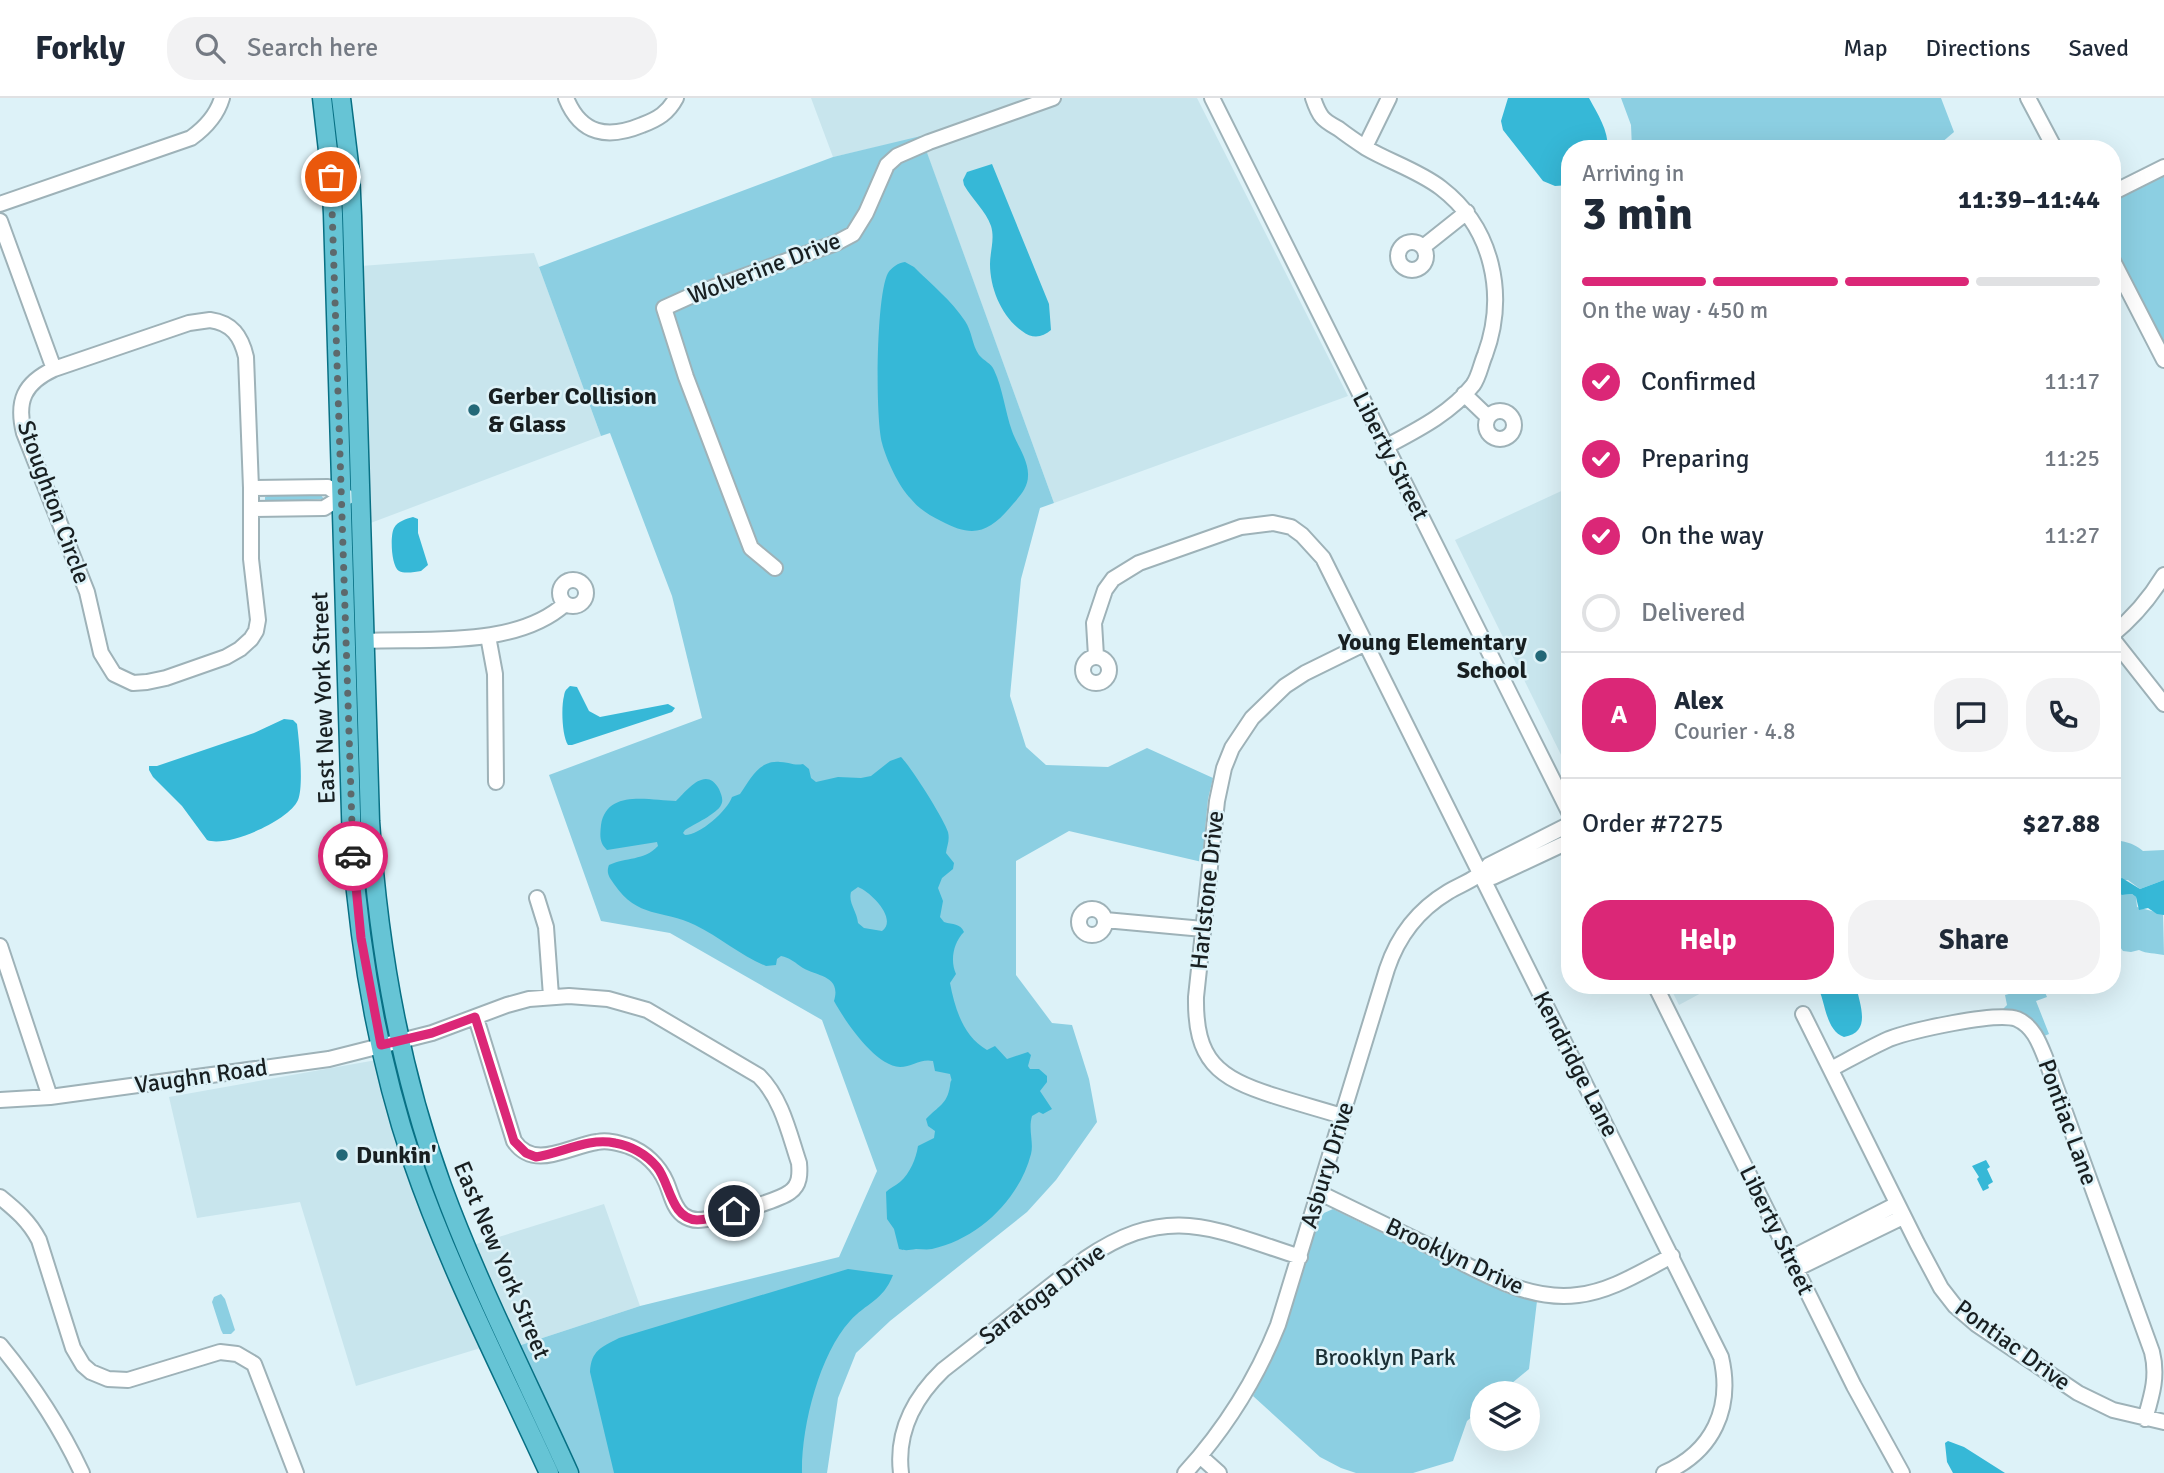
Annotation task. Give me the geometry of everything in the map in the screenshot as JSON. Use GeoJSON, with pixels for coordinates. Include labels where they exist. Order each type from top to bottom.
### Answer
{"type":"FeatureCollection","features":[{"type":"Feature","properties":{"kind":"main road","name":"East New York Street"},"geometry":{"type":"LineString","coordinates":[[322,98],[333,214],[352,847],[361,938],[381,1045],[406,1141],[440,1234],[549,1473]]}},
{"type":"Feature","properties":{"kind":"main road","name":"East New York Street"},"geometry":{"type":"LineString","coordinates":[[341,98],[350,172],[374,874],[385,967],[400,1040],[426,1137],[456,1223],[569,1473]]}},
{"type":"Feature","properties":{"kind":"street"},"geometry":{"type":"LineString","coordinates":[[0,205],[191,138],[211,119],[222,98]]}},
{"type":"Feature","properties":{"kind":"street"},"geometry":{"type":"LineString","coordinates":[[566,98],[572,112],[589,128],[615,133],[630,130],[663,115],[676,98]]}},
{"type":"Feature","properties":{"kind":"street","name":"Wolverine Drive"},"geometry":{"type":"LineString","coordinates":[[775,568],[751,548],[686,377],[664,308],[695,294],[836,243],[853,234],[866,213],[887,166],[897,156],[1053,98]]}},
{"type":"Feature","properties":{"kind":"street","name":"Liberty Street"},"geometry":{"type":"LineString","coordinates":[[1212,98],[1561,796]]}},
{"type":"Feature","properties":{"kind":"street"},"geometry":{"type":"LineString","coordinates":[[1312,98],[1322,117],[1365,147],[1435,183],[1466,212],[1478,229],[1490,257],[1496,306],[1491,339],[1474,384],[1436,418],[1387,446]]}},
{"type":"Feature","properties":{"kind":"street"},"geometry":{"type":"LineString","coordinates":[[1365,147],[1389,98]]}},
{"type":"Feature","properties":{"kind":"street"},"geometry":{"type":"LineString","coordinates":[[2028,98],[2050,140]]}},
{"type":"Feature","properties":{"kind":"street"},"geometry":{"type":"LineString","coordinates":[[2121,188],[2164,167]]}},
{"type":"Feature","properties":{"kind":"street"},"geometry":{"type":"LineString","coordinates":[[1423,247],[1466,212]]}},
{"type":"Feature","properties":{"kind":"street"},"geometry":{"type":"LineString","coordinates":[[0,221],[54,369]]}},
{"type":"Feature","properties":{"kind":"street"},"geometry":{"type":"LineString","coordinates":[[2121,276],[2164,359]]}},
{"type":"Feature","properties":{"kind":"street","name":"Stoughton Circle"},"geometry":{"type":"LineString","coordinates":[[210,320],[222,322],[237,335],[246,357],[251,488],[251,559],[258,620],[251,639],[226,657],[166,678],[133,682],[122,680],[114,674],[101,653],[87,592],[24,433],[20,419],[22,402],[31,383],[40,375],[54,369],[189,323],[210,320]]}},
{"type":"Feature","properties":{"kind":"street"},"geometry":{"type":"LineString","coordinates":[[1464,394],[1488,417]]}},
{"type":"Feature","properties":{"kind":"street"},"geometry":{"type":"LineString","coordinates":[[251,488],[328,487],[342,497]]}},
{"type":"Feature","properties":{"kind":"street"},"geometry":{"type":"LineString","coordinates":[[251,509],[324,508],[342,497],[360,496]]}},
{"type":"Feature","properties":{"kind":"street","name":"Kendridge Lane"},"geometry":{"type":"LineString","coordinates":[[1096,656],[1094,632],[1099,604],[1105,590],[1122,572],[1139,563],[1241,527],[1273,523],[1292,527],[1316,548],[1323,558],[1719,1352],[1726,1384],[1721,1414],[1708,1439],[1693,1456],[1664,1473]]}},
{"type":"Feature","properties":{"kind":"street"},"geometry":{"type":"LineString","coordinates":[[2121,629],[2164,575]]}},
{"type":"Feature","properties":{"kind":"street"},"geometry":{"type":"LineString","coordinates":[[365,641],[488,636],[537,622],[558,611],[565,604]]}},
{"type":"Feature","properties":{"kind":"street"},"geometry":{"type":"LineString","coordinates":[[488,636],[495,674],[496,782]]}},
{"type":"Feature","properties":{"kind":"street","name":"Harlstone Drive"},"geometry":{"type":"LineString","coordinates":[[1342,1116],[1243,1086],[1227,1077],[1208,1057],[1201,1043],[1196,1015],[1219,788],[1232,748],[1252,718],[1285,686],[1366,643]]}},
{"type":"Feature","properties":{"kind":"street"},"geometry":{"type":"LineString","coordinates":[[2121,649],[2164,704]]}},
{"type":"Feature","properties":{"kind":"street","name":"Asbury Drive"},"geometry":{"type":"LineString","coordinates":[[1185,1473],[1234,1411],[1266,1356],[1283,1311],[1397,943],[1415,919],[1447,892],[1481,875],[1489,865],[1561,829]]}},
{"type":"Feature","properties":{"kind":"street","name":"Asbury Drive"},"geometry":{"type":"LineString","coordinates":[[1481,875],[1493,877],[1561,845]]}},
{"type":"Feature","properties":{"kind":"street"},"geometry":{"type":"LineString","coordinates":[[537,898],[546,927],[551,996]]}},
{"type":"Feature","properties":{"kind":"street"},"geometry":{"type":"LineString","coordinates":[[1105,919],[1203,929]]}},
{"type":"Feature","properties":{"kind":"street"},"geometry":{"type":"LineString","coordinates":[[0,946],[50,1097]]}},
{"type":"Feature","properties":{"kind":"street","name":"Liberty Street"},"geometry":{"type":"LineString","coordinates":[[1659,994],[1854,1386],[1902,1473]]}},
{"type":"Feature","properties":{"kind":"street","name":"Vaughn Road"},"geometry":{"type":"LineString","coordinates":[[0,1100],[50,1097],[329,1059],[432,1033],[508,1004],[551,996],[587,996],[647,1010],[759,1076],[776,1097],[799,1163],[797,1185],[780,1197],[711,1218],[689,1219],[676,1207],[666,1181],[657,1167],[633,1148],[619,1143],[596,1142],[536,1157],[526,1153],[514,1141],[475,1017]]}},
{"type":"Feature","properties":{"kind":"street","name":"Pontiac Drive"},"geometry":{"type":"LineString","coordinates":[[1804,1014],[1900,1211],[1941,1288],[1955,1306],[1969,1319],[2078,1393],[2113,1410],[2164,1422]]}},
{"type":"Feature","properties":{"kind":"street","name":"Pontiac Lane"},"geometry":{"type":"LineString","coordinates":[[1831,1069],[1885,1041],[1911,1032],[2000,1016],[2014,1018],[2030,1028],[2045,1057],[2152,1352],[2155,1382],[2145,1419]]}},
{"type":"Feature","properties":{"kind":"street","name":"Brooklyn Drive"},"geometry":{"type":"LineString","coordinates":[[1320,1193],[1501,1280],[1541,1294],[1566,1296],[1593,1292],[1615,1285],[1672,1256]]}},
{"type":"Feature","properties":{"kind":"street"},"geometry":{"type":"LineString","coordinates":[[0,1196],[17,1210],[32,1228],[73,1348],[90,1372],[107,1379],[128,1380],[219,1352],[237,1354],[254,1364],[296,1473]]}},
{"type":"Feature","properties":{"kind":"street"},"geometry":{"type":"LineString","coordinates":[[1793,1264],[1900,1211]]}},
{"type":"Feature","properties":{"kind":"street","name":"Saratoga Drive"},"geometry":{"type":"LineString","coordinates":[[901,1473],[904,1431],[911,1410],[929,1384],[943,1370],[1063,1276],[1109,1244],[1157,1226],[1188,1225],[1211,1229],[1300,1257]]}},
{"type":"Feature","properties":{"kind":"street"},"geometry":{"type":"LineString","coordinates":[[0,1345],[26,1377],[55,1421],[82,1473]]}},
{"type":"Feature","properties":{"kind":"street"},"geometry":{"type":"LineString","coordinates":[[1200,1456],[1219,1473]]}},
{"type":"Feature","properties":{"kind":"shaded area"},"geometry":{"type":"Polygon","coordinates":[[[811,98],[1197,98],[1348,396],[1054,503],[921,137],[833,157],[811,98]]]}},
{"type":"Feature","properties":{"kind":"shaded area"},"geometry":{"type":"Polygon","coordinates":[[[1508,98],[1589,98],[1607,140],[1561,140],[1561,186],[1555,186],[1543,181],[1503,130],[1501,121],[1508,98]]]}},
{"type":"Feature","properties":{"kind":"shaded area"},"geometry":{"type":"Polygon","coordinates":[[[992,164],[1049,304],[1051,330],[1041,336],[1022,331],[998,302],[991,273],[991,226],[964,185],[967,172],[992,164]]]}},
{"type":"Feature","properties":{"kind":"shaded area"},"geometry":{"type":"Polygon","coordinates":[[[534,253],[601,436],[368,524],[361,266],[534,253]]]}},
{"type":"Feature","properties":{"kind":"shaded area"},"geometry":{"type":"Polygon","coordinates":[[[905,262],[941,293],[965,321],[979,355],[994,370],[1012,431],[1027,465],[1028,480],[1021,495],[997,521],[981,530],[953,527],[917,506],[898,480],[882,443],[878,383],[881,305],[888,273],[905,262]]]}},
{"type":"Feature","properties":{"kind":"shaded area","name":"Young Elementary School"},"geometry":{"type":"Polygon","coordinates":[[[1561,491],[1561,755],[1455,540],[1561,491]]]}},
{"type":"Feature","properties":{"kind":"shaded area"},"geometry":{"type":"Polygon","coordinates":[[[413,517],[418,519],[418,533],[428,565],[421,571],[399,571],[394,563],[392,550],[393,532],[400,522],[413,517]]]}},
{"type":"Feature","properties":{"kind":"shaded area"},"geometry":{"type":"Polygon","coordinates":[[[570,686],[577,687],[589,711],[600,717],[668,704],[675,708],[672,712],[568,745],[563,728],[563,707],[565,692],[570,686]]]}},
{"type":"Feature","properties":{"kind":"shaded area"},"geometry":{"type":"Polygon","coordinates":[[[284,719],[293,720],[297,724],[300,793],[298,800],[283,816],[257,831],[228,840],[207,840],[182,806],[149,770],[149,766],[157,766],[254,733],[284,719]]]}},
{"type":"Feature","properties":{"kind":"shaded area"},"geometry":{"type":"Polygon","coordinates":[[[901,757],[906,763],[948,832],[946,853],[954,863],[953,869],[942,878],[938,888],[943,901],[940,917],[944,922],[958,926],[964,932],[955,947],[953,964],[956,974],[950,983],[961,1021],[972,1037],[987,1050],[995,1046],[1007,1059],[1028,1052],[1031,1055],[1028,1066],[1030,1069],[1039,1069],[1047,1076],[1047,1082],[1040,1091],[1052,1109],[1032,1116],[1031,1154],[1017,1187],[1007,1202],[980,1227],[949,1244],[930,1249],[899,1249],[894,1229],[887,1219],[886,1192],[907,1174],[918,1146],[934,1138],[935,1131],[928,1126],[926,1119],[947,1097],[952,1080],[950,1074],[935,1071],[933,1061],[900,1067],[881,1059],[845,1020],[834,1001],[834,986],[826,978],[781,956],[776,965],[766,966],[695,925],[651,912],[632,903],[611,879],[608,873],[609,865],[647,854],[658,846],[657,842],[607,850],[600,835],[605,813],[621,801],[676,801],[691,786],[703,779],[714,782],[721,793],[722,803],[715,812],[685,830],[685,835],[698,831],[712,821],[766,764],[803,764],[816,782],[838,777],[871,776],[890,761],[901,757]],[[858,887],[851,892],[858,923],[864,928],[882,931],[887,920],[885,913],[876,900],[858,887]]]}},
{"type":"Feature","properties":{"kind":"shaded area"},"geometry":{"type":"Polygon","coordinates":[[[2121,878],[2140,889],[2164,880],[2164,915],[2148,908],[2139,910],[2136,897],[2132,894],[2121,895],[2121,878]]]}},
{"type":"Feature","properties":{"kind":"shaded area"},"geometry":{"type":"Polygon","coordinates":[[[1674,994],[1699,994],[1679,1005],[1674,994]]]}},
{"type":"Feature","properties":{"kind":"shaded area"},"geometry":{"type":"Polygon","coordinates":[[[1821,994],[1858,994],[1862,1017],[1858,1030],[1844,1037],[1829,1022],[1821,994]]]}},
{"type":"Feature","properties":{"kind":"shaded area"},"geometry":{"type":"Polygon","coordinates":[[[382,1059],[484,1347],[356,1386],[300,1202],[197,1218],[169,1097],[382,1059]]]}},
{"type":"Feature","properties":{"kind":"shaded area"},"geometry":{"type":"Polygon","coordinates":[[[1986,1160],[1993,1182],[1983,1191],[1972,1166],[1986,1160]]]}},
{"type":"Feature","properties":{"kind":"shaded area"},"geometry":{"type":"Polygon","coordinates":[[[604,1204],[640,1306],[518,1346],[473,1245],[604,1204]]]}},
{"type":"Feature","properties":{"kind":"shaded area"},"geometry":{"type":"Polygon","coordinates":[[[848,1269],[893,1275],[884,1291],[850,1321],[829,1353],[809,1414],[802,1473],[614,1473],[590,1372],[592,1359],[598,1350],[619,1338],[848,1269]]]}},
{"type":"Feature","properties":{"kind":"shaded area"},"geometry":{"type":"Polygon","coordinates":[[[1948,1441],[1964,1447],[2005,1473],[1953,1473],[1947,1462],[1945,1443],[1948,1441]]]}},
{"type":"Feature","properties":{"kind":"green space"},"geometry":{"type":"Polygon","coordinates":[[[328,98],[332,98],[342,165],[348,369],[328,98]]]}},
{"type":"Feature","properties":{"kind":"green space"},"geometry":{"type":"Polygon","coordinates":[[[1621,98],[1941,98],[1954,132],[1945,140],[1632,140],[1631,125],[1621,98]]]}},
{"type":"Feature","properties":{"kind":"green space"},"geometry":{"type":"Polygon","coordinates":[[[921,136],[1054,503],[1040,508],[1021,579],[1010,696],[1026,747],[1046,765],[1108,767],[1147,748],[1213,778],[1208,799],[1202,862],[1069,831],[1016,861],[1016,975],[1052,1023],[1072,1025],[1089,1079],[1097,1122],[1056,1180],[1027,1212],[890,1321],[856,1353],[838,1398],[827,1473],[577,1473],[518,1346],[640,1306],[839,1257],[877,1171],[822,1020],[670,933],[601,921],[549,775],[702,718],[672,596],[610,433],[601,436],[539,267],[833,157],[921,136]]]}},
{"type":"Feature","properties":{"kind":"green space"},"geometry":{"type":"Polygon","coordinates":[[[2164,175],[2164,343],[2121,259],[2121,197],[2164,175]]]}},
{"type":"Feature","properties":{"kind":"green space"},"geometry":{"type":"Polygon","coordinates":[[[272,494],[320,494],[324,499],[272,502],[265,500],[265,497],[272,494]]]}},
{"type":"Feature","properties":{"kind":"green space"},"geometry":{"type":"Polygon","coordinates":[[[354,617],[360,700],[372,918],[358,841],[354,617]]]}},
{"type":"Feature","properties":{"kind":"green space"},"geometry":{"type":"Polygon","coordinates":[[[2121,841],[2143,851],[2164,850],[2164,880],[2140,889],[2128,880],[2121,880],[2121,841]]]}},
{"type":"Feature","properties":{"kind":"green space"},"geometry":{"type":"Polygon","coordinates":[[[2121,894],[2132,894],[2136,897],[2137,907],[2163,914],[2164,955],[2139,950],[2123,951],[2121,894]]]}},
{"type":"Feature","properties":{"kind":"green space"},"geometry":{"type":"Polygon","coordinates":[[[2046,994],[2047,997],[2036,1001],[2049,1034],[2044,1036],[2036,1023],[2028,1017],[2003,1009],[2007,1005],[2005,995],[2046,994]]]}},
{"type":"Feature","properties":{"kind":"green space"},"geometry":{"type":"Polygon","coordinates":[[[422,1161],[562,1473],[556,1473],[467,1282],[420,1162],[422,1161]]]}},
{"type":"Feature","properties":{"kind":"green space","name":"Brooklyn Park"},"geometry":{"type":"Polygon","coordinates":[[[1333,1209],[1506,1293],[1537,1301],[1529,1369],[1514,1381],[1470,1381],[1470,1418],[1453,1461],[1413,1473],[1356,1473],[1320,1457],[1253,1396],[1288,1321],[1317,1223],[1324,1213],[1333,1209]]]}},
{"type":"Feature","properties":{"kind":"green space"},"geometry":{"type":"Polygon","coordinates":[[[221,1294],[235,1330],[231,1334],[223,1334],[212,1302],[214,1297],[221,1294]]]}},
{"type":"Feature","properties":{"kind":"way so far"},"geometry":{"type":"LineString","coordinates":[[331,177],[353,856]]}},
{"type":"Feature","properties":{"kind":"place","name":"Gerber Collision & Glass"},"geometry":{"type":"Point","coordinates":[474,410]}},
{"type":"Feature","properties":{"kind":"place","name":"Young Elementary School"},"geometry":{"type":"Point","coordinates":[1541,656]}},
{"type":"Feature","properties":{"kind":"place","name":"Dunkin'"},"geometry":{"type":"Point","coordinates":[342,1155]}},
{"type":"Feature","properties":{"kind":"route"},"geometry":{"type":"LineString","coordinates":[[353,856],[361,938],[381,1045],[432,1033],[475,1017],[514,1141],[519,1148],[536,1157],[596,1142],[619,1143],[646,1156],[657,1167],[666,1181],[676,1207],[689,1219],[711,1218],[734,1211]]}}]}
